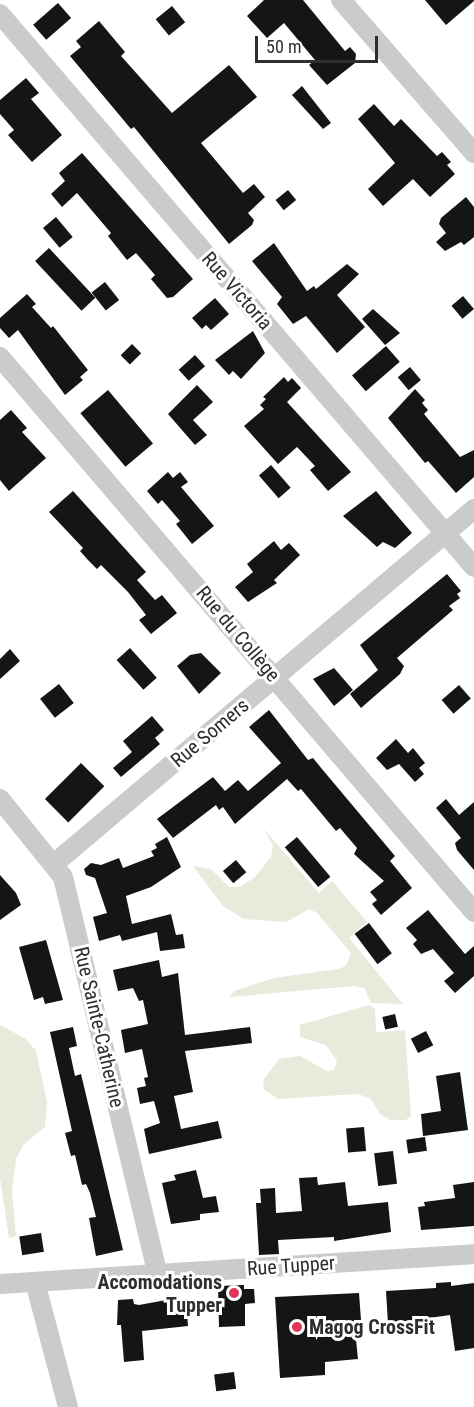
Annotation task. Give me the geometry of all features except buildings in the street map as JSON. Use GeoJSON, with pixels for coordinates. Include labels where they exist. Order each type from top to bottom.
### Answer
{"type":"FeatureCollection","features":[{"type":"Feature","properties":{"kind":"street"},"geometry":{"type":"LineString","coordinates":[[341,0],[474,153]]}},
{"type":"Feature","properties":{"kind":"street","name":"Rue Victoria"},"geometry":{"type":"LineString","coordinates":[[0,14],[474,567]]}},
{"type":"Feature","properties":{"kind":"street","name":"Rue du Collège"},"geometry":{"type":"LineString","coordinates":[[0,357],[474,912]]}},
{"type":"Feature","properties":{"kind":"street","name":"Rue Somers"},"geometry":{"type":"LineString","coordinates":[[55,863],[474,509]]}},
{"type":"Feature","properties":{"kind":"street","name":"Rue Sainte-Catherine"},"geometry":{"type":"LineString","coordinates":[[0,799],[55,863],[64,882],[158,1275]]}},
{"type":"Feature","properties":{"kind":"street","name":"Rue Tupper"},"geometry":{"type":"LineString","coordinates":[[0,1284],[474,1254]]}},
{"type":"Feature","properties":{"kind":"street"},"geometry":{"type":"LineString","coordinates":[[35,1282],[68,1407]]}},
{"type":"Feature","properties":{"kind":"shaded area"},"geometry":{"type":"Polygon","coordinates":[[[263,828],[319,893],[332,881],[367,922],[349,938],[403,1004],[371,1003],[364,988],[354,986],[230,997],[234,991],[274,978],[338,969],[346,966],[351,953],[317,913],[309,909],[286,922],[244,919],[223,906],[193,866],[211,869],[229,887],[240,887],[255,877],[271,857],[273,845],[263,828]]]}},
{"type":"Feature","properties":{"kind":"shaded area"},"geometry":{"type":"Polygon","coordinates":[[[369,1005],[375,1009],[376,1032],[405,1030],[411,1116],[406,1120],[391,1120],[381,1115],[370,1098],[357,1094],[278,1099],[263,1089],[264,1079],[279,1059],[300,1056],[327,1071],[334,1070],[337,1061],[326,1045],[300,1037],[300,1025],[369,1005]]]}},
{"type":"Feature","properties":{"kind":"shaded area"},"geometry":{"type":"Polygon","coordinates":[[[0,1025],[26,1039],[36,1051],[47,1102],[45,1127],[23,1145],[16,1159],[12,1191],[16,1236],[9,1238],[0,1178],[0,1025]]]}},
{"type":"Feature","properties":{"kind":"place","name":"Accomodations Tupper"},"geometry":{"type":"Point","coordinates":[234,1293]}},
{"type":"Feature","properties":{"kind":"place","name":"Magog CrossFit"},"geometry":{"type":"Point","coordinates":[297,1327]}}]}
